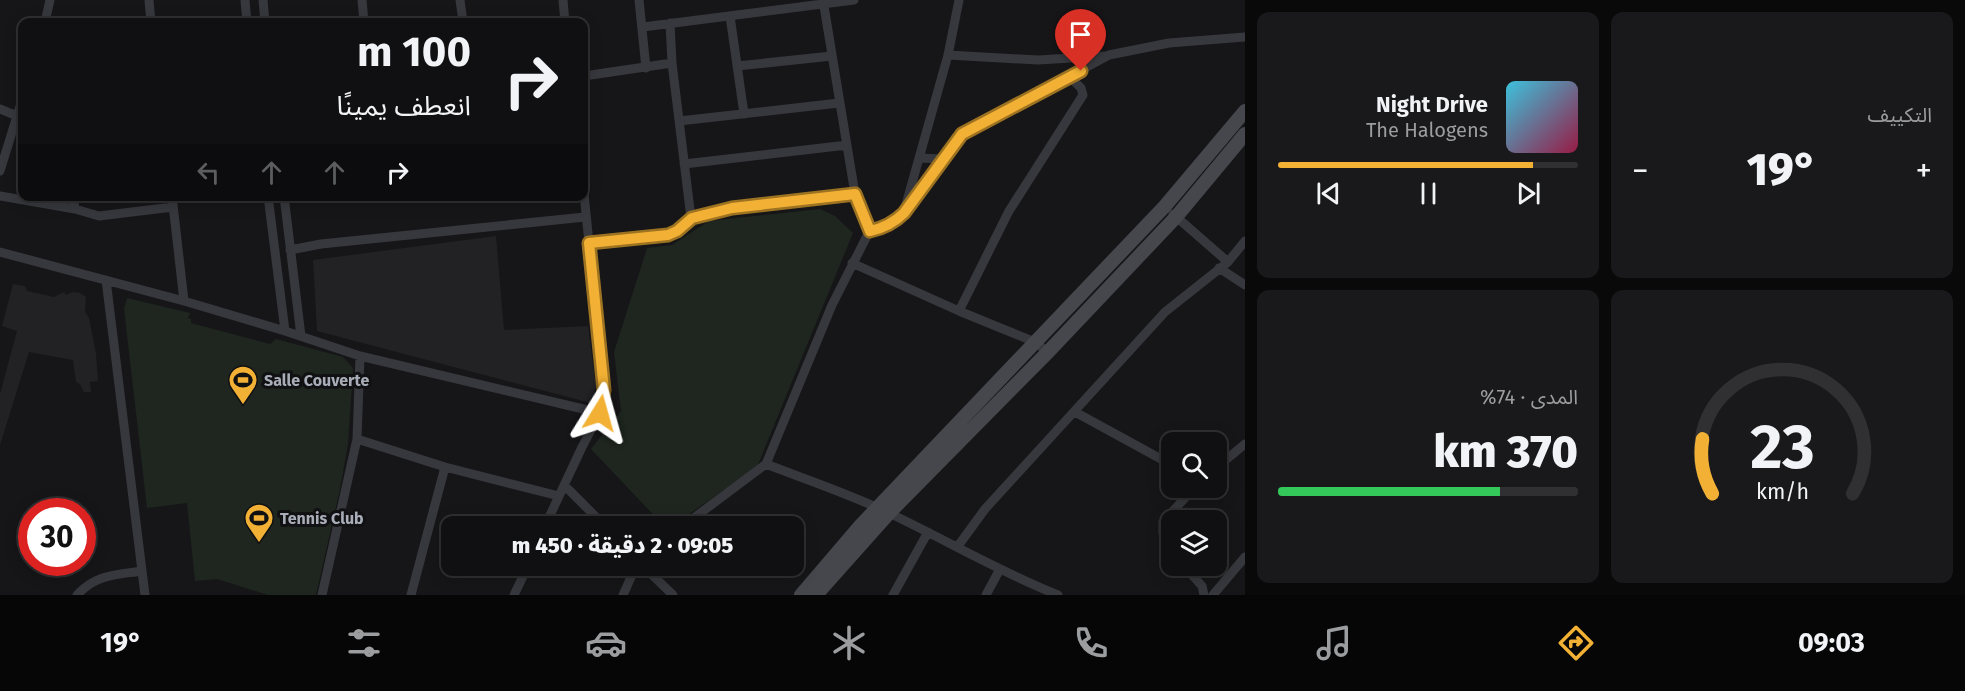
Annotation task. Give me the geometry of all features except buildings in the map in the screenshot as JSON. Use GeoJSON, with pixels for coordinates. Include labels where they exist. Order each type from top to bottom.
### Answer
{"type":"FeatureCollection","features":[{"type":"Feature","properties":{"kind":"street"},"geometry":{"type":"LineString","coordinates":[[46,18],[50,0]]}},
{"type":"Feature","properties":{"kind":"street"},"geometry":{"type":"LineString","coordinates":[[149,0],[151,18]]}},
{"type":"Feature","properties":{"kind":"street"},"geometry":{"type":"LineString","coordinates":[[245,0],[247,18]]}},
{"type":"Feature","properties":{"kind":"street"},"geometry":{"type":"LineString","coordinates":[[263,0],[265,18]]}},
{"type":"Feature","properties":{"kind":"street"},"geometry":{"type":"LineString","coordinates":[[362,0],[364,18]]}},
{"type":"Feature","properties":{"kind":"street"},"geometry":{"type":"LineString","coordinates":[[460,0],[462,18]]}},
{"type":"Feature","properties":{"kind":"street"},"geometry":{"type":"LineString","coordinates":[[563,0],[565,18]]}},
{"type":"Feature","properties":{"kind":"street"},"geometry":{"type":"LineString","coordinates":[[639,0],[646,68]]}},
{"type":"Feature","properties":{"kind":"street"},"geometry":{"type":"LineString","coordinates":[[643,27],[730,16],[791,4],[854,0]]}},
{"type":"Feature","properties":{"kind":"street"},"geometry":{"type":"LineString","coordinates":[[904,213],[948,55],[959,0]]}},
{"type":"Feature","properties":{"kind":"street"},"geometry":{"type":"LineString","coordinates":[[823,2],[855,194],[870,231]]}},
{"type":"Feature","properties":{"kind":"street"},"geometry":{"type":"LineString","coordinates":[[730,16],[744,114]]}},
{"type":"Feature","properties":{"kind":"street"},"geometry":{"type":"LineString","coordinates":[[670,23],[672,63],[692,218]]}},
{"type":"Feature","properties":{"kind":"street"},"geometry":{"type":"LineString","coordinates":[[948,55],[1038,60],[1109,56],[1169,43],[1245,37]]}},
{"type":"Feature","properties":{"kind":"street"},"geometry":{"type":"LineString","coordinates":[[737,66],[832,56]]}},
{"type":"Feature","properties":{"kind":"street"},"geometry":{"type":"LineString","coordinates":[[696,516],[766,464],[805,368],[852,263],[870,231],[884,228],[904,213],[962,134],[1109,56]]}},
{"type":"Feature","properties":{"kind":"street"},"geometry":{"type":"LineString","coordinates":[[588,75],[672,63]]}},
{"type":"Feature","properties":{"kind":"street"},"geometry":{"type":"LineString","coordinates":[[959,311],[1009,211],[1083,95],[1081,88],[1070,77]]}},
{"type":"Feature","properties":{"kind":"street"},"geometry":{"type":"LineString","coordinates":[[679,121],[839,102]]}},
{"type":"Feature","properties":{"kind":"street"},"geometry":{"type":"LineString","coordinates":[[0,109],[17,116]]}},
{"type":"Feature","properties":{"kind":"street"},"geometry":{"type":"LineString","coordinates":[[816,595],[884,510],[1035,342],[1165,206],[1245,111]]}},
{"type":"Feature","properties":{"kind":"street"},"geometry":{"type":"LineString","coordinates":[[0,171],[18,129],[18,113]]}},
{"type":"Feature","properties":{"kind":"street"},"geometry":{"type":"LineString","coordinates":[[801,595],[828,562],[1048,352],[1176,217],[1245,134]]}},
{"type":"Feature","properties":{"kind":"street"},"geometry":{"type":"LineString","coordinates":[[684,164],[847,145]]}},
{"type":"Feature","properties":{"kind":"street"},"geometry":{"type":"LineString","coordinates":[[919,158],[943,159]]}},
{"type":"Feature","properties":{"kind":"street"},"geometry":{"type":"LineString","coordinates":[[589,243],[668,235],[677,231],[692,218],[732,208],[855,194]]}},
{"type":"Feature","properties":{"kind":"street"},"geometry":{"type":"LineString","coordinates":[[0,196],[18,199]]}},
{"type":"Feature","properties":{"kind":"street"},"geometry":{"type":"LineString","coordinates":[[31,201],[75,208],[104,216],[173,202],[184,301]]}},
{"type":"Feature","properties":{"kind":"street"},"geometry":{"type":"LineString","coordinates":[[74,201],[75,208]]}},
{"type":"Feature","properties":{"kind":"street"},"geometry":{"type":"LineString","coordinates":[[269,201],[285,331]]}},
{"type":"Feature","properties":{"kind":"street"},"geometry":{"type":"LineString","coordinates":[[285,201],[301,336]]}},
{"type":"Feature","properties":{"kind":"street"},"geometry":{"type":"LineString","coordinates":[[550,516],[600,413],[604,390],[584,201]]}},
{"type":"Feature","properties":{"kind":"street"},"geometry":{"type":"LineString","coordinates":[[1165,206],[1228,262]]}},
{"type":"Feature","properties":{"kind":"street"},"geometry":{"type":"LineString","coordinates":[[290,250],[321,244],[585,217]]}},
{"type":"Feature","properties":{"kind":"street"},"geometry":{"type":"LineString","coordinates":[[958,546],[985,509],[1165,312],[1228,262],[1245,242]]}},
{"type":"Feature","properties":{"kind":"street"},"geometry":{"type":"LineString","coordinates":[[0,252],[184,301],[360,356],[600,413]]}},
{"type":"Feature","properties":{"kind":"street"},"geometry":{"type":"LineString","coordinates":[[852,263],[1035,342],[1048,352]]}},
{"type":"Feature","properties":{"kind":"street"},"geometry":{"type":"LineString","coordinates":[[1219,268],[1245,285]]}},
{"type":"Feature","properties":{"kind":"street"},"geometry":{"type":"LineString","coordinates":[[106,280],[145,595]]}},
{"type":"Feature","properties":{"kind":"street"},"geometry":{"type":"LineString","coordinates":[[322,595],[357,439],[360,356]]}},
{"type":"Feature","properties":{"kind":"street"},"geometry":{"type":"LineString","coordinates":[[1075,412],[1161,459]]}},
{"type":"Feature","properties":{"kind":"street"},"geometry":{"type":"LineString","coordinates":[[357,439],[445,468],[559,496]]}},
{"type":"Feature","properties":{"kind":"street"},"geometry":{"type":"LineString","coordinates":[[1227,459],[1245,444]]}},
{"type":"Feature","properties":{"kind":"street"},"geometry":{"type":"LineString","coordinates":[[766,464],[884,510],[1000,569],[1058,595]]}},
{"type":"Feature","properties":{"kind":"street"},"geometry":{"type":"LineString","coordinates":[[411,595],[445,468]]}},
{"type":"Feature","properties":{"kind":"street"},"geometry":{"type":"LineString","coordinates":[[564,485],[595,516]]}},
{"type":"Feature","properties":{"kind":"street"},"geometry":{"type":"LineString","coordinates":[[1172,510],[1184,498]]}},
{"type":"Feature","properties":{"kind":"street"},"geometry":{"type":"LineString","coordinates":[[892,595],[928,532]]}},
{"type":"Feature","properties":{"kind":"street"},"geometry":{"type":"LineString","coordinates":[[1213,595],[1245,557]]}},
{"type":"Feature","properties":{"kind":"street"},"geometry":{"type":"LineString","coordinates":[[986,595],[1000,569]]}},
{"type":"Feature","properties":{"kind":"street"},"geometry":{"type":"LineString","coordinates":[[77,595],[92,581],[101,577],[142,571]]}},
{"type":"Feature","properties":{"kind":"street"},"geometry":{"type":"LineString","coordinates":[[514,595],[523,576]]}},
{"type":"Feature","properties":{"kind":"street"},"geometry":{"type":"LineString","coordinates":[[623,595],[632,576]]}},
{"type":"Feature","properties":{"kind":"street"},"geometry":{"type":"LineString","coordinates":[[653,576],[673,595]]}},
{"type":"Feature","properties":{"kind":"street"},"geometry":{"type":"LineString","coordinates":[[1193,576],[1202,586],[1204,595]]}},
{"type":"Feature","properties":{"kind":"shaded area"},"geometry":{"type":"Polygon","coordinates":[[[820,209],[835,216],[853,233],[757,467],[686,516],[655,516],[591,449],[621,411],[614,352],[647,248],[672,245],[709,221],[820,209]]]}},
{"type":"Feature","properties":{"kind":"shaded area"},"geometry":{"type":"Polygon","coordinates":[[[496,236],[504,330],[588,326],[596,387],[591,403],[317,331],[313,260],[496,236]]]}},
{"type":"Feature","properties":{"kind":"shaded area"},"geometry":{"type":"Polygon","coordinates":[[[13,284],[25,286],[27,291],[54,297],[64,292],[66,295],[73,292],[86,297],[85,312],[89,318],[96,354],[98,381],[90,382],[91,392],[84,392],[80,384],[76,382],[73,360],[29,352],[0,445],[0,394],[17,331],[2,326],[13,284]]]}},
{"type":"Feature","properties":{"kind":"shaded area","name":"Salle Couverte"},"geometry":{"type":"Polygon","coordinates":[[[127,298],[190,313],[188,318],[191,319],[191,323],[270,344],[276,339],[343,357],[353,368],[348,444],[316,595],[268,595],[217,579],[195,581],[187,503],[147,508],[124,309],[127,298]]]}},
{"type":"Feature","properties":{"kind":"place","name":"Salle Couverte"},"geometry":{"type":"Point","coordinates":[243,406]}},
{"type":"Feature","properties":{"kind":"place","name":"Tennis Club"},"geometry":{"type":"Point","coordinates":[259,544]}},
{"type":"Feature","properties":{"kind":"route"},"geometry":{"type":"LineString","coordinates":[[600,413],[604,390],[589,243],[668,235],[686,225],[692,218],[732,208],[855,194],[870,231],[884,228],[904,213],[962,134],[1081,71]]}}]}
